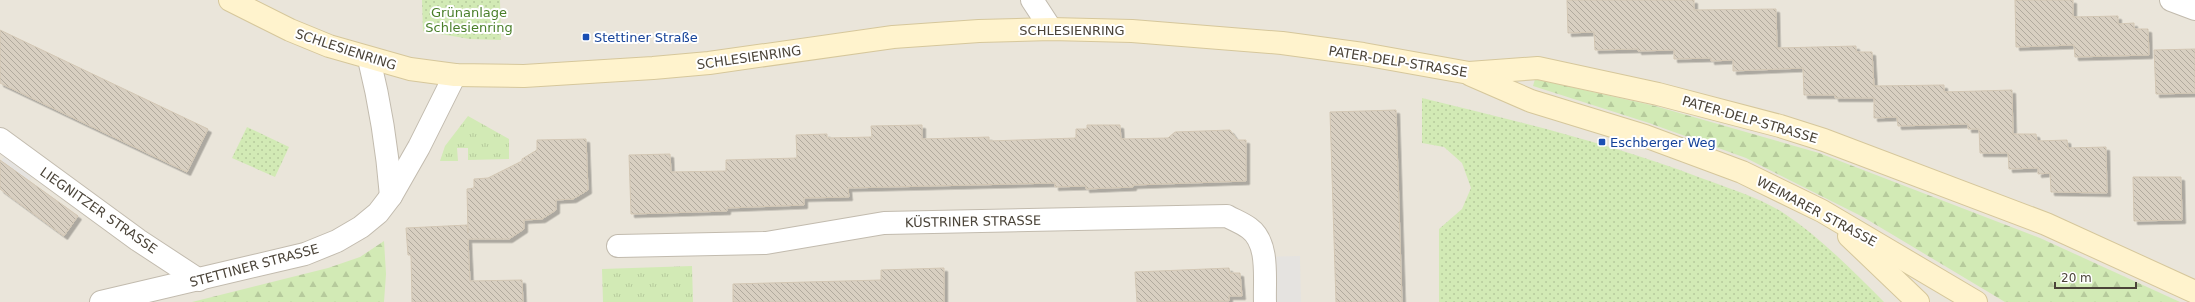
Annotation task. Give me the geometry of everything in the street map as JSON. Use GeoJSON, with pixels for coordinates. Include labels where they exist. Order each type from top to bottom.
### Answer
{"type":"FeatureCollection","features":[{"type":"Feature","properties":{"kind":"street","name":"SCHLESIENRING"},"geometry":{"type":"LineString","coordinates":[[230,0],[290,30],[329,46],[369,59],[410,69],[454,74],[524,76],[653,68],[709,63],[893,37],[979,30],[1051,29],[1132,31],[1282,43]]}},
{"type":"Feature","properties":{"kind":"street"},"geometry":{"type":"LineString","coordinates":[[1032,0],[1051,29]]}},
{"type":"Feature","properties":{"kind":"street"},"geometry":{"type":"LineString","coordinates":[[2171,0],[2195,9]]}},
{"type":"Feature","properties":{"kind":"street","name":"PATER-DELP-STRASSE"},"geometry":{"type":"LineString","coordinates":[[1282,43],[1363,54],[1468,73],[1538,68],[1658,94],[1780,126],[1871,157],[2046,224],[2195,292]]}},
{"type":"Feature","properties":{"kind":"street"},"geometry":{"type":"LineString","coordinates":[[369,59],[381,106],[387,145],[391,196]]}},
{"type":"Feature","properties":{"kind":"street","name":"WEIMARER STRASSE"},"geometry":{"type":"LineString","coordinates":[[1468,73],[1531,100],[1645,136],[1742,172],[1822,211],[1976,302]]}},
{"type":"Feature","properties":{"kind":"street","name":"STETTINER STRASSE"},"geometry":{"type":"LineString","coordinates":[[101,302],[304,254],[337,241],[361,227],[378,213],[391,196],[435,116],[454,74]]}},
{"type":"Feature","properties":{"kind":"street","name":"LIEGNITZER STRASSE"},"geometry":{"type":"LineString","coordinates":[[0,139],[138,240],[199,280]]}},
{"type":"Feature","properties":{"kind":"street"},"geometry":{"type":"LineString","coordinates":[[1822,211],[1918,302]]}},
{"type":"Feature","properties":{"kind":"street","name":"KÜSTRINER STRASSE"},"geometry":{"type":"LineString","coordinates":[[618,246],[766,243],[884,223],[1227,216],[1250,228],[1259,238],[1264,257],[1265,302]]}},
{"type":"Feature","properties":{"kind":"shaded area"},"geometry":{"type":"Polygon","coordinates":[[[0,0],[2195,0],[2195,302],[0,302],[0,0]]]}},
{"type":"Feature","properties":{"kind":"shaded area"},"geometry":{"type":"Polygon","coordinates":[[[11,147],[38,168],[19,195],[0,163],[11,147]]]}},
{"type":"Feature","properties":{"kind":"shaded area"},"geometry":{"type":"Polygon","coordinates":[[[1300,256],[1301,302],[1265,302],[1264,257],[1300,256]]]}},
{"type":"Feature","properties":{"kind":"green space","name":"Grünanlage Schlesienring"},"geometry":{"type":"Polygon","coordinates":[[[422,0],[500,0],[501,40],[470,39],[423,31],[422,0]]]}},
{"type":"Feature","properties":{"kind":"green space"},"geometry":{"type":"Polygon","coordinates":[[[1535,79],[1655,106],[1819,153],[2040,238],[2180,302],[2005,302],[1863,217],[1746,158],[1649,123],[1533,86],[1535,79]]]}},
{"type":"Feature","properties":{"kind":"green space"},"geometry":{"type":"Polygon","coordinates":[[[1422,98],[1598,143],[1667,165],[1753,197],[1782,212],[1809,232],[1835,254],[1884,302],[1439,302],[1439,229],[1462,209],[1471,188],[1462,163],[1444,147],[1422,143],[1422,98]]]}},
{"type":"Feature","properties":{"kind":"green space"},"geometry":{"type":"Polygon","coordinates":[[[468,116],[509,139],[509,159],[468,160],[468,148],[457,148],[458,161],[440,161],[445,146],[468,116]]]}},
{"type":"Feature","properties":{"kind":"green space"},"geometry":{"type":"Polygon","coordinates":[[[247,127],[289,147],[275,177],[232,158],[247,127]]]}},
{"type":"Feature","properties":{"kind":"green space"},"geometry":{"type":"Polygon","coordinates":[[[384,241],[386,274],[384,302],[192,302],[328,268],[360,257],[384,241]]]}},
{"type":"Feature","properties":{"kind":"green space"},"geometry":{"type":"Polygon","coordinates":[[[692,266],[693,302],[603,302],[602,269],[692,266]]]}},
{"type":"Feature","properties":{"kind":"building"},"geometry":{"type":"Polygon","coordinates":[[[1567,0],[1694,0],[1694,10],[1776,9],[1777,48],[1856,46],[1856,52],[1872,52],[1874,86],[1944,85],[1944,92],[2012,90],[2013,134],[2036,134],[2037,141],[2067,140],[2068,148],[2106,147],[2107,193],[2051,192],[2050,173],[2038,174],[2038,168],[2009,169],[2008,153],[1980,153],[1979,129],[1968,129],[1968,124],[1898,126],[1897,117],[1874,118],[1874,98],[1835,98],[1835,95],[1804,95],[1803,68],[1733,71],[1733,60],[1711,61],[1711,58],[1674,59],[1674,50],[1595,50],[1594,32],[1568,33],[1567,0]]]}},
{"type":"Feature","properties":{"kind":"building"},"geometry":{"type":"Polygon","coordinates":[[[2015,0],[2073,0],[2073,17],[2118,16],[2118,24],[2134,23],[2134,29],[2148,29],[2149,55],[2075,57],[2074,45],[2016,47],[2015,0]]]}},
{"type":"Feature","properties":{"kind":"building"},"geometry":{"type":"Polygon","coordinates":[[[0,30],[208,129],[187,172],[0,83],[0,30]]]}},
{"type":"Feature","properties":{"kind":"building"},"geometry":{"type":"Polygon","coordinates":[[[2195,49],[2195,93],[2156,94],[2154,50],[2195,49]]]}},
{"type":"Feature","properties":{"kind":"building"},"geometry":{"type":"Polygon","coordinates":[[[1396,110],[1402,302],[1336,302],[1330,112],[1396,110]]]}},
{"type":"Feature","properties":{"kind":"building"},"geometry":{"type":"Polygon","coordinates":[[[922,125],[922,139],[989,137],[989,141],[1076,138],[1076,129],[1087,129],[1087,125],[1120,125],[1121,139],[1168,138],[1175,132],[1230,130],[1237,140],[1246,140],[1246,181],[1133,185],[1133,187],[1086,189],[1086,186],[1055,187],[1055,183],[848,188],[849,197],[804,198],[804,205],[727,208],[727,211],[631,214],[629,155],[670,154],[671,172],[726,171],[726,160],[797,158],[796,135],[827,134],[827,138],[872,137],[871,126],[922,125]]]}},
{"type":"Feature","properties":{"kind":"building"},"geometry":{"type":"Polygon","coordinates":[[[586,139],[588,190],[573,199],[556,200],[556,210],[542,219],[524,220],[524,229],[509,239],[468,239],[470,281],[522,280],[523,302],[412,302],[411,255],[408,255],[406,228],[467,225],[468,233],[467,189],[474,188],[474,179],[488,178],[522,161],[522,159],[537,150],[537,140],[586,139]]]}},
{"type":"Feature","properties":{"kind":"building"},"geometry":{"type":"Polygon","coordinates":[[[0,160],[78,216],[64,236],[0,189],[0,160]]]}},
{"type":"Feature","properties":{"kind":"building"},"geometry":{"type":"Polygon","coordinates":[[[2133,177],[2181,177],[2182,220],[2134,221],[2133,177]]]}},
{"type":"Feature","properties":{"kind":"building"},"geometry":{"type":"Polygon","coordinates":[[[944,268],[944,302],[733,302],[733,284],[881,280],[881,270],[944,268]]]}},
{"type":"Feature","properties":{"kind":"building"},"geometry":{"type":"Polygon","coordinates":[[[1229,268],[1230,273],[1240,273],[1242,296],[1229,296],[1229,301],[1137,302],[1135,272],[1229,268]]]}},
{"type":"Feature","properties":{"kind":"place","name":"Stettiner Straße"},"geometry":{"type":"Point","coordinates":[586,37]}},
{"type":"Feature","properties":{"kind":"place","name":"Eschberger Weg"},"geometry":{"type":"Point","coordinates":[1602,142]}}]}
